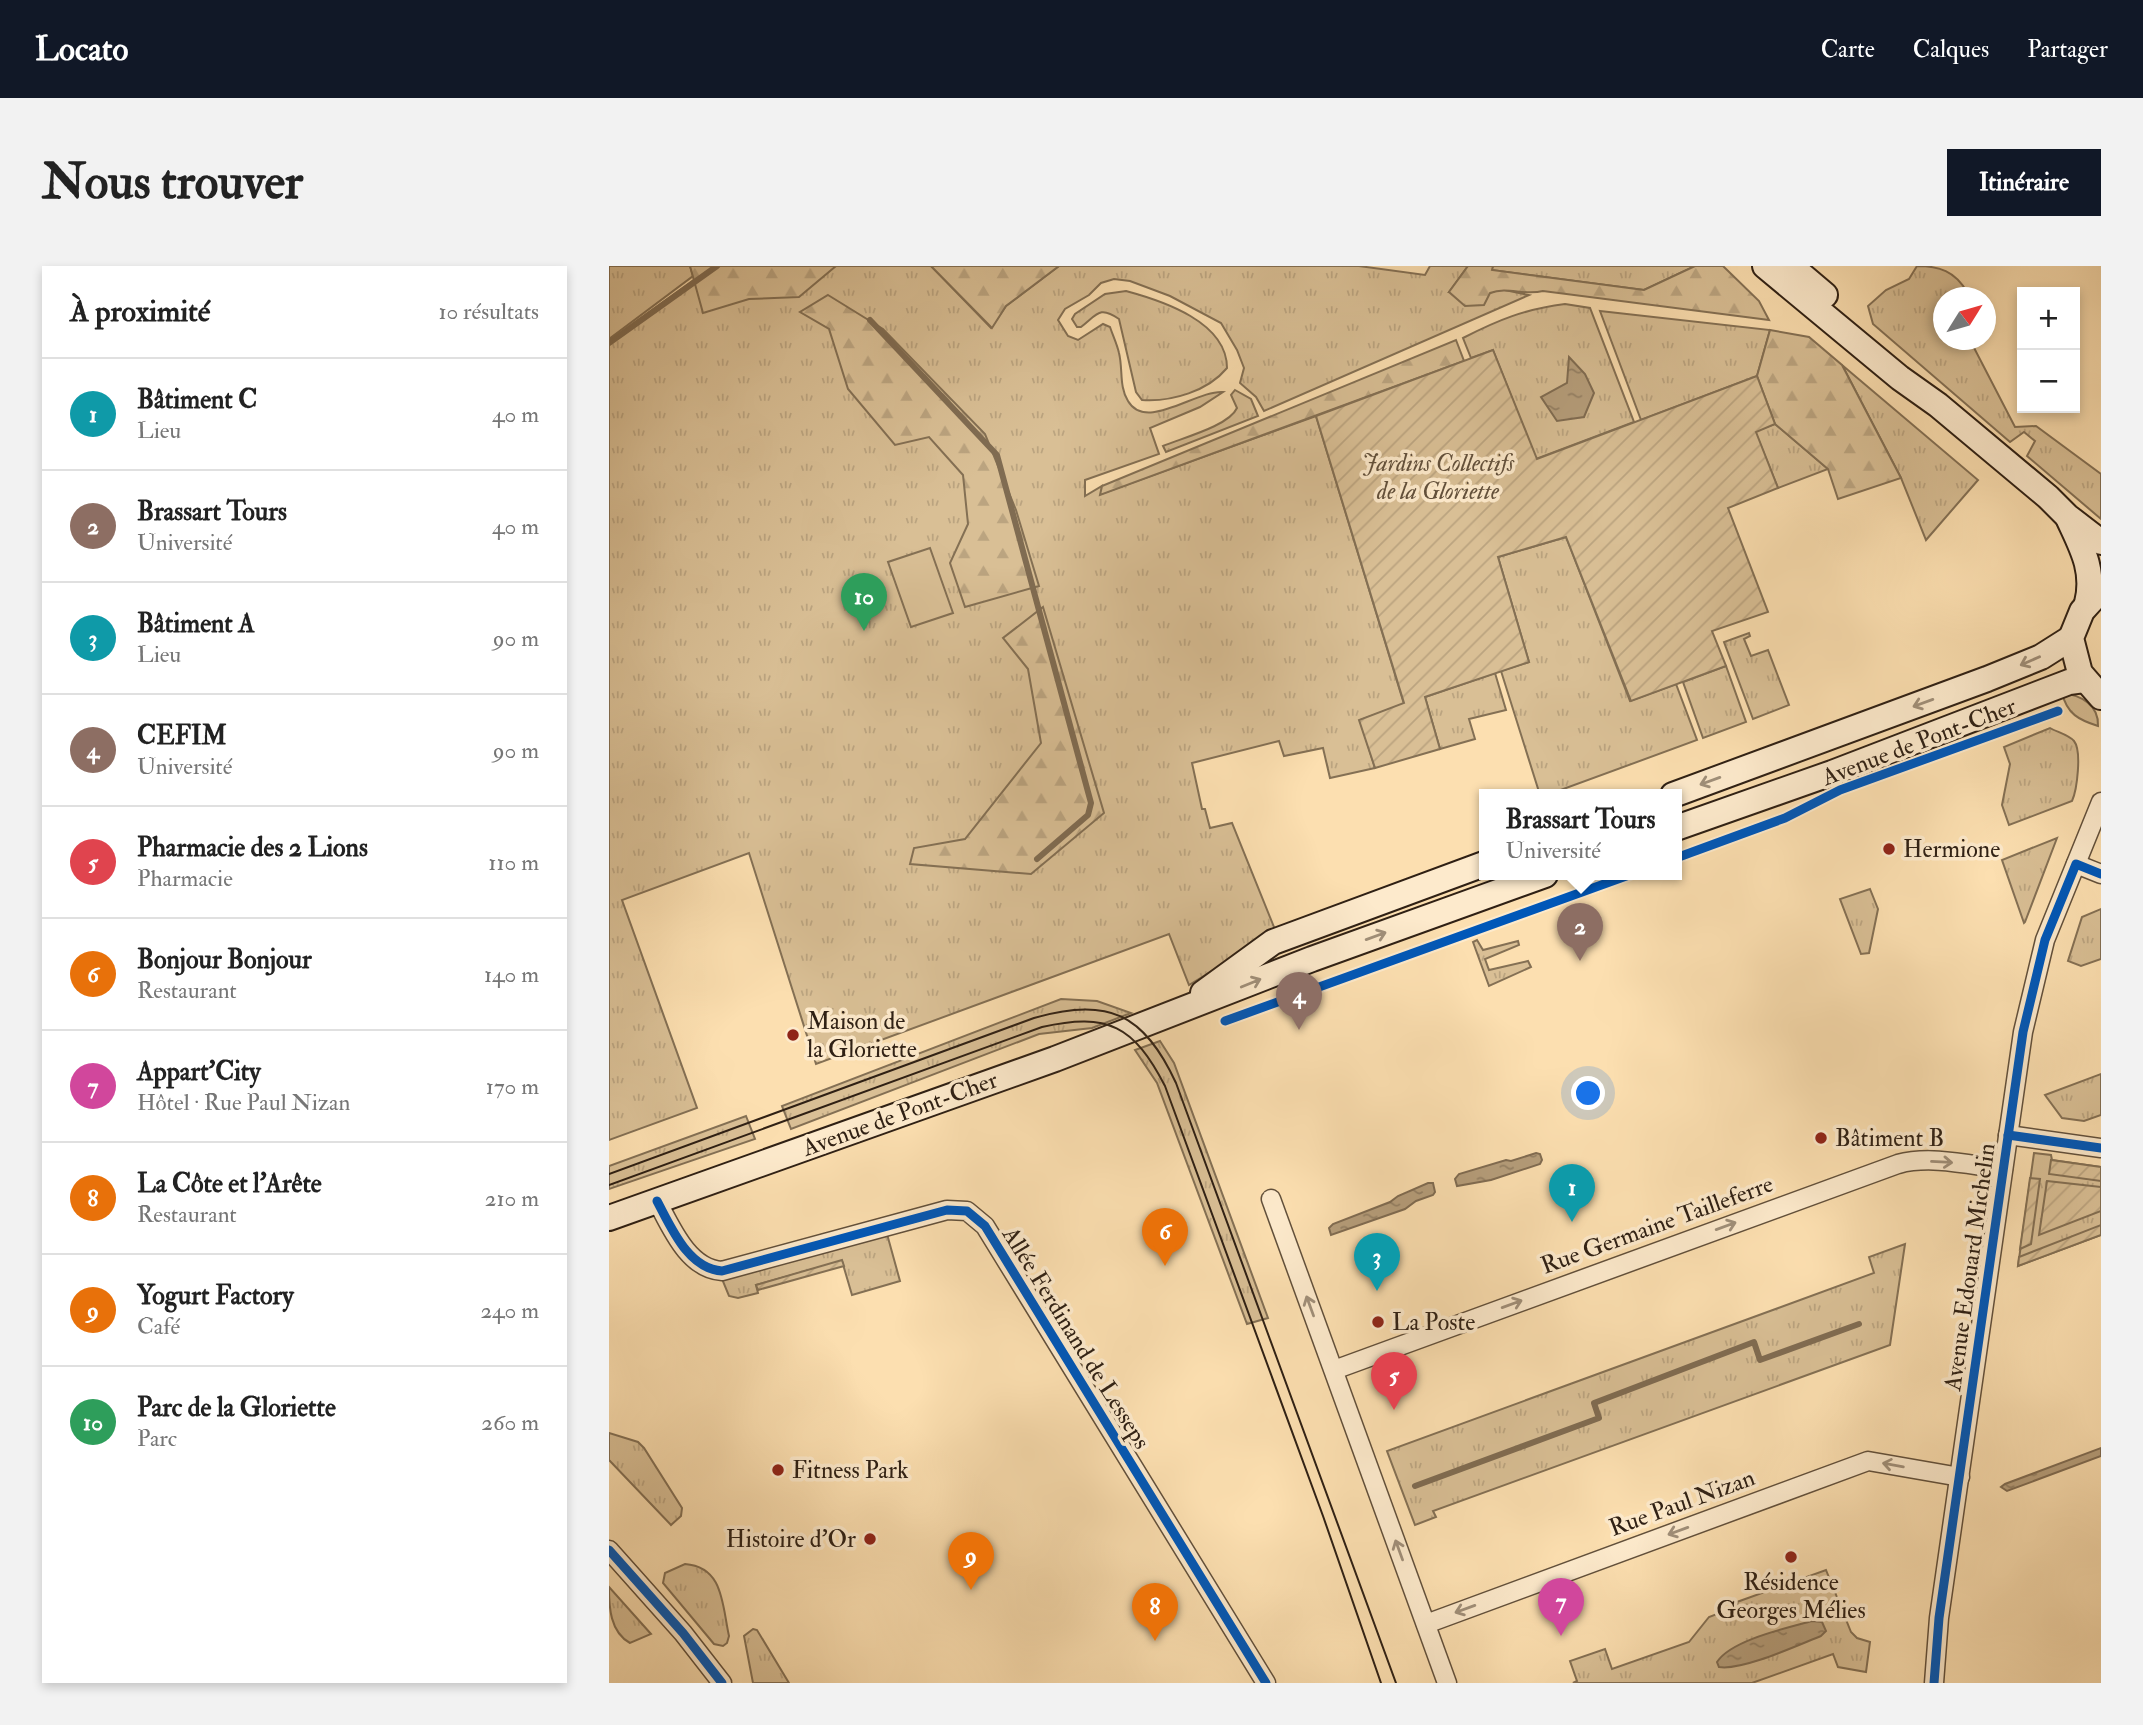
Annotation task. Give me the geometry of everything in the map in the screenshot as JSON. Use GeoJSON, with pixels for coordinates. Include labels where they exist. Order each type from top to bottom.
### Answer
{"type":"FeatureCollection","features":[{"type":"Feature","properties":{"kind":"main road"},"geometry":{"type":"LineString","coordinates":[[1765,266],[1900,378],[1938,405],[2101,542]]}},
{"type":"Feature","properties":{"kind":"main road"},"geometry":{"type":"LineString","coordinates":[[1791,266],[1855,321],[1938,405]]}},
{"type":"Feature","properties":{"kind":"main road"},"geometry":{"type":"LineString","coordinates":[[2067,516],[2087,559],[2094,597],[2071,638],[2077,667],[2096,693]]}},
{"type":"Feature","properties":{"kind":"main road","name":"Avenue de Pont-Cher"},"geometry":{"type":"LineString","coordinates":[[1682,792],[1987,680],[2041,657],[2071,638]]}},
{"type":"Feature","properties":{"kind":"main road","name":"Avenue de Pont-Cher"},"geometry":{"type":"LineString","coordinates":[[1682,826],[1832,773],[2069,682],[2096,693]]}},
{"type":"Feature","properties":{"kind":"main road","name":"Avenue de Pont-Cher"},"geometry":{"type":"LineString","coordinates":[[1191,1007],[1203,993],[1273,942],[1479,866]]}},
{"type":"Feature","properties":{"kind":"main road","name":"Avenue de Pont-Cher"},"geometry":{"type":"LineString","coordinates":[[609,1218],[1191,1007],[1312,959],[1531,880]]}},
{"type":"Feature","properties":{"kind":"street","name":"Avenue Edouard Michelin"},"geometry":{"type":"LineString","coordinates":[[1934,1683],[1939,1618],[2024,1032],[2045,940],[2101,802]]}},
{"type":"Feature","properties":{"kind":"street"},"geometry":{"type":"LineString","coordinates":[[2076,864],[2101,874]]}},
{"type":"Feature","properties":{"kind":"street"},"geometry":{"type":"LineString","coordinates":[[2008,1135],[2101,1149]]}},
{"type":"Feature","properties":{"kind":"street","name":"Rue Germaine Tailleferre"},"geometry":{"type":"LineString","coordinates":[[1334,1370],[1898,1164],[1909,1161],[1948,1162],[2003,1169]]}},
{"type":"Feature","properties":{"kind":"street"},"geometry":{"type":"LineString","coordinates":[[1271,1199],[1447,1683]]}},
{"type":"Feature","properties":{"kind":"street","name":"Allée Ferdinand de Lesseps"},"geometry":{"type":"LineString","coordinates":[[657,1201],[691,1256],[712,1270],[722,1271],[947,1210],[967,1212],[985,1226],[1266,1683]]}},
{"type":"Feature","properties":{"kind":"street","name":"Rue Paul Nizan"},"geometry":{"type":"LineString","coordinates":[[1426,1624],[1868,1461],[1960,1477]]}},
{"type":"Feature","properties":{"kind":"street"},"geometry":{"type":"LineString","coordinates":[[609,1550],[684,1633],[722,1683]]}},
{"type":"Feature","properties":{"kind":"green space"},"geometry":{"type":"Polygon","coordinates":[[[609,266],[690,266],[693,276],[609,339],[609,266]]]}},
{"type":"Feature","properties":{"kind":"green space"},"geometry":{"type":"Polygon","coordinates":[[[690,266],[836,266],[799,297],[749,299],[703,313],[690,266]]]}},
{"type":"Feature","properties":{"kind":"green space"},"geometry":{"type":"Polygon","coordinates":[[[713,266],[931,266],[991,328],[1006,306],[1059,266],[1359,266],[1425,275],[1430,266],[1468,266],[1449,292],[1490,293],[1500,289],[1529,295],[1264,411],[1256,397],[1240,383],[1244,368],[1221,323],[1170,296],[1130,281],[1114,279],[1101,283],[1089,295],[1065,309],[1058,320],[1068,336],[1078,340],[1103,324],[1110,327],[1119,353],[1123,390],[1136,409],[1159,411],[1212,393],[1223,392],[1200,407],[1150,428],[1159,454],[1085,480],[1085,496],[1102,486],[1101,494],[1316,416],[1404,704],[1360,720],[1375,768],[1330,778],[1323,748],[1284,756],[1279,741],[1192,763],[1202,809],[1205,809],[1210,828],[1232,823],[1276,932],[1189,985],[1169,934],[816,1064],[749,853],[622,900],[697,1108],[609,1140],[609,342],[713,266]]]}},
{"type":"Feature","properties":{"kind":"green space"},"geometry":{"type":"Polygon","coordinates":[[[931,266],[1059,266],[1006,306],[992,328],[931,266]]]}},
{"type":"Feature","properties":{"kind":"green space"},"geometry":{"type":"Polygon","coordinates":[[[1468,266],[1493,266],[1492,270],[1644,290],[1695,266],[1723,266],[1759,301],[1769,320],[1543,291],[1497,291],[1490,293],[1484,305],[1465,306],[1449,292],[1468,266]]]}},
{"type":"Feature","properties":{"kind":"green space"},"geometry":{"type":"Polygon","coordinates":[[[1493,266],[1695,266],[1644,290],[1491,270],[1493,266]]]}},
{"type":"Feature","properties":{"kind":"green space"},"geometry":{"type":"Polygon","coordinates":[[[1917,266],[1932,267],[1946,271],[1962,285],[1963,287],[1933,287],[1933,350],[1975,350],[2015,427],[2036,426],[2101,474],[2101,519],[2027,456],[2035,441],[2024,432],[2010,442],[1873,324],[1868,306],[1886,290],[1909,279],[1917,266]]]}},
{"type":"Feature","properties":{"kind":"green space"},"geometry":{"type":"Polygon","coordinates":[[[1126,291],[1174,308],[1205,326],[1224,352],[1227,368],[1200,389],[1177,397],[1142,400],[1136,392],[1119,319],[1102,312],[1077,327],[1072,319],[1075,314],[1105,294],[1126,291]]]}},
{"type":"Feature","properties":{"kind":"green space"},"geometry":{"type":"Polygon","coordinates":[[[828,295],[883,329],[985,434],[1016,510],[1039,586],[965,607],[950,563],[968,524],[963,475],[929,437],[895,445],[848,389],[829,329],[800,312],[828,295]]]}},
{"type":"Feature","properties":{"kind":"green space"},"geometry":{"type":"Polygon","coordinates":[[[1565,304],[1590,308],[1634,422],[1536,459],[1493,350],[1471,358],[1463,338],[1512,316],[1565,304]]]}},
{"type":"Feature","properties":{"kind":"green space"},"geometry":{"type":"Polygon","coordinates":[[[1600,311],[1770,330],[1757,376],[1641,420],[1600,311]]]}},
{"type":"Feature","properties":{"kind":"green space"},"geometry":{"type":"Polygon","coordinates":[[[1770,330],[1809,337],[1842,365],[1901,478],[1838,499],[1828,469],[1775,424],[1757,376],[1770,330]]]}},
{"type":"Feature","properties":{"kind":"green space"},"geometry":{"type":"Polygon","coordinates":[[[1456,340],[1464,361],[1100,495],[1102,486],[1456,340]]]}},
{"type":"Feature","properties":{"kind":"green space","name":"Jardins Collectifs de la Gloriette"},"geometry":{"type":"Polygon","coordinates":[[[1493,350],[1537,459],[1757,376],[1775,424],[1756,432],[1778,488],[1728,508],[1768,612],[1712,631],[1726,666],[1631,701],[1566,537],[1498,557],[1529,662],[1425,697],[1440,749],[1375,768],[1359,720],[1404,703],[1316,416],[1493,350]]]}},
{"type":"Feature","properties":{"kind":"green space"},"geometry":{"type":"Polygon","coordinates":[[[1842,365],[1978,480],[1926,540],[1901,478],[1842,365]]]}},
{"type":"Feature","properties":{"kind":"green space"},"geometry":{"type":"Polygon","coordinates":[[[1235,390],[1251,399],[1258,416],[1166,452],[1163,446],[1215,426],[1232,414],[1237,408],[1231,395],[1235,390]]]}},
{"type":"Feature","properties":{"kind":"green space"},"geometry":{"type":"Polygon","coordinates":[[[1775,424],[1828,469],[1778,488],[1755,431],[1775,424]]]}},
{"type":"Feature","properties":{"kind":"green space"},"geometry":{"type":"Polygon","coordinates":[[[1566,537],[1630,701],[1676,684],[1697,740],[1563,789],[1538,789],[1501,671],[1529,662],[1498,557],[1566,537]]]}},
{"type":"Feature","properties":{"kind":"green space"},"geometry":{"type":"Polygon","coordinates":[[[930,548],[953,613],[911,627],[888,562],[930,548]]]}},
{"type":"Feature","properties":{"kind":"green space"},"geometry":{"type":"Polygon","coordinates":[[[1043,607],[1104,813],[1031,874],[910,864],[914,848],[965,839],[1041,743],[1028,669],[1003,638],[1043,607]]]}},
{"type":"Feature","properties":{"kind":"green space"},"geometry":{"type":"Polygon","coordinates":[[[1749,633],[1750,636],[1744,639],[1751,656],[1768,650],[1789,705],[1753,719],[1724,642],[1749,633]]]}},
{"type":"Feature","properties":{"kind":"green space"},"geometry":{"type":"Polygon","coordinates":[[[1726,666],[1746,722],[1703,738],[1683,682],[1726,666]]]}},
{"type":"Feature","properties":{"kind":"green space"},"geometry":{"type":"Polygon","coordinates":[[[1495,673],[1506,710],[1469,719],[1475,739],[1440,749],[1425,697],[1495,673]]]}},
{"type":"Feature","properties":{"kind":"green space"},"geometry":{"type":"Polygon","coordinates":[[[2062,693],[2087,702],[2095,712],[2098,726],[2075,715],[2067,706],[2062,693]]]}},
{"type":"Feature","properties":{"kind":"green space"},"geometry":{"type":"Polygon","coordinates":[[[2050,728],[2069,737],[2076,746],[2078,771],[2072,801],[2009,825],[2002,805],[2010,764],[2004,747],[2050,728]]]}},
{"type":"Feature","properties":{"kind":"green space"},"geometry":{"type":"Polygon","coordinates":[[[2057,838],[2025,922],[2024,923],[2002,860],[2057,838]]]}},
{"type":"Feature","properties":{"kind":"green space"},"geometry":{"type":"Polygon","coordinates":[[[1870,889],[1878,909],[1869,953],[1861,954],[1840,899],[1870,889]]]}},
{"type":"Feature","properties":{"kind":"green space"},"geometry":{"type":"Polygon","coordinates":[[[2101,909],[2101,959],[2081,966],[2068,961],[2082,917],[2101,909]]]}},
{"type":"Feature","properties":{"kind":"green space"},"geometry":{"type":"Polygon","coordinates":[[[1477,940],[1483,950],[1518,941],[1519,945],[1485,959],[1489,970],[1528,961],[1531,967],[1489,986],[1473,942],[1477,940]]]}},
{"type":"Feature","properties":{"kind":"green space"},"geometry":{"type":"Polygon","coordinates":[[[1061,999],[1097,1001],[1131,1013],[1092,1028],[1039,1034],[791,1129],[782,1106],[1061,999]]]}},
{"type":"Feature","properties":{"kind":"green space"},"geometry":{"type":"Polygon","coordinates":[[[1160,1041],[1174,1063],[1268,1318],[1247,1324],[1157,1083],[1135,1050],[1160,1041]]]}},
{"type":"Feature","properties":{"kind":"green space"},"geometry":{"type":"Polygon","coordinates":[[[2101,1074],[2101,1115],[2084,1121],[2062,1118],[2045,1095],[2101,1074]]]}},
{"type":"Feature","properties":{"kind":"green space"},"geometry":{"type":"Polygon","coordinates":[[[746,1116],[755,1139],[609,1189],[609,1166],[746,1116]]]}},
{"type":"Feature","properties":{"kind":"green space"},"geometry":{"type":"Polygon","coordinates":[[[2034,1153],[2051,1155],[2052,1160],[2101,1167],[2101,1235],[2018,1266],[2034,1153]]]}},
{"type":"Feature","properties":{"kind":"green space"},"geometry":{"type":"Polygon","coordinates":[[[2051,1160],[2101,1167],[2101,1181],[2049,1174],[2051,1160]]]}},
{"type":"Feature","properties":{"kind":"green space"},"geometry":{"type":"Polygon","coordinates":[[[2030,1178],[2040,1179],[2031,1244],[2020,1249],[2030,1178]]]}},
{"type":"Feature","properties":{"kind":"green space"},"geometry":{"type":"Polygon","coordinates":[[[2047,1181],[2101,1187],[2101,1211],[2039,1235],[2047,1181]]]}},
{"type":"Feature","properties":{"kind":"green space"},"geometry":{"type":"Polygon","coordinates":[[[2101,1225],[2101,1235],[2018,1266],[2019,1257],[2101,1225]]]}},
{"type":"Feature","properties":{"kind":"green space"},"geometry":{"type":"Polygon","coordinates":[[[887,1234],[900,1281],[852,1295],[842,1261],[756,1285],[758,1293],[738,1298],[729,1296],[722,1279],[887,1234]]]}},
{"type":"Feature","properties":{"kind":"green space"},"geometry":{"type":"Polygon","coordinates":[[[1905,1244],[1890,1345],[1433,1511],[1436,1517],[1415,1525],[1387,1451],[1874,1273],[1869,1257],[1905,1244]]]}},
{"type":"Feature","properties":{"kind":"green space"},"geometry":{"type":"Polygon","coordinates":[[[842,1260],[844,1266],[758,1290],[756,1285],[842,1260]]]}},
{"type":"Feature","properties":{"kind":"green space"},"geometry":{"type":"Polygon","coordinates":[[[609,1433],[638,1442],[644,1448],[682,1508],[681,1516],[671,1525],[609,1460],[609,1433]]]}},
{"type":"Feature","properties":{"kind":"green space"},"geometry":{"type":"Polygon","coordinates":[[[685,1564],[707,1572],[719,1590],[729,1636],[723,1646],[714,1644],[663,1583],[665,1573],[685,1564]]]}},
{"type":"Feature","properties":{"kind":"green space"},"geometry":{"type":"Polygon","coordinates":[[[1826,1570],[1851,1632],[1857,1638],[1870,1642],[1866,1672],[1838,1667],[1833,1654],[1752,1683],[1573,1683],[1577,1681],[1570,1661],[1605,1649],[1612,1669],[1689,1642],[1709,1617],[1738,1606],[1737,1602],[1826,1570]]]}},
{"type":"Feature","properties":{"kind":"green space"},"geometry":{"type":"Polygon","coordinates":[[[609,1587],[651,1634],[630,1643],[623,1638],[612,1618],[609,1587]]]}},
{"type":"Feature","properties":{"kind":"green space"},"geometry":{"type":"Polygon","coordinates":[[[753,1629],[757,1630],[789,1683],[753,1683],[744,1636],[753,1629]]]}},
{"type":"Feature","properties":{"kind":"water"},"geometry":{"type":"Polygon","coordinates":[[[1569,357],[1585,374],[1594,393],[1584,417],[1557,421],[1541,397],[1567,383],[1569,357]]]}},
{"type":"Feature","properties":{"kind":"water"},"geometry":{"type":"Polygon","coordinates":[[[1540,1154],[1540,1164],[1491,1180],[1457,1186],[1455,1179],[1459,1174],[1540,1154]]]}},
{"type":"Feature","properties":{"kind":"water"},"geometry":{"type":"Polygon","coordinates":[[[1433,1183],[1433,1195],[1416,1201],[1405,1209],[1331,1235],[1329,1228],[1333,1224],[1390,1202],[1433,1183]]]}},
{"type":"Feature","properties":{"kind":"water"},"geometry":{"type":"Polygon","coordinates":[[[2101,1448],[2101,1456],[2007,1491],[2001,1487],[2005,1484],[2101,1448]]]}},
{"type":"Feature","properties":{"kind":"water"},"geometry":{"type":"Polygon","coordinates":[[[1812,1621],[1822,1622],[1826,1631],[1821,1636],[1755,1661],[1719,1667],[1717,1662],[1734,1647],[1760,1636],[1812,1621]]]}},
{"type":"Feature","properties":{"kind":"waterway"},"geometry":{"type":"LineString","coordinates":[[609,343],[717,266]]}},
{"type":"Feature","properties":{"kind":"waterway"},"geometry":{"type":"LineString","coordinates":[[870,320],[997,455],[1091,803],[1088,815],[1037,859]]}},
{"type":"Feature","properties":{"kind":"waterway"},"geometry":{"type":"LineString","coordinates":[[1415,1486],[1599,1418],[1594,1403],[1754,1342],[1760,1360],[1859,1324]]}},
{"type":"Feature","properties":{"kind":"tram line"},"geometry":{"type":"LineString","coordinates":[[609,1174],[1034,1018],[1083,1009],[1121,1016],[1137,1026],[1164,1059],[1176,1083],[1396,1683]]}},
{"type":"Feature","properties":{"kind":"tram line"},"geometry":{"type":"LineString","coordinates":[[609,1185],[1042,1027],[1085,1021],[1117,1028],[1142,1049],[1165,1086],[1323,1516],[1381,1683]]}},
{"type":"Feature","properties":{"kind":"cycle path"},"geometry":{"type":"LineString","coordinates":[[1682,856],[1785,818],[1840,790],[2058,711]]}},
{"type":"Feature","properties":{"kind":"cycle path"},"geometry":{"type":"LineString","coordinates":[[1934,1683],[1939,1618],[2023,1032],[2045,940],[2076,864],[2101,874]]}},
{"type":"Feature","properties":{"kind":"cycle path"},"geometry":{"type":"LineString","coordinates":[[1225,1021],[1615,880]]}},
{"type":"Feature","properties":{"kind":"cycle path"},"geometry":{"type":"LineString","coordinates":[[2008,1135],[2101,1148]]}},
{"type":"Feature","properties":{"kind":"cycle path"},"geometry":{"type":"LineString","coordinates":[[657,1201],[690,1255],[699,1263],[722,1271],[947,1210],[967,1211],[985,1226],[1266,1683]]}},
{"type":"Feature","properties":{"kind":"cycle path"},"geometry":{"type":"LineString","coordinates":[[609,1550],[683,1633],[722,1683]]}},
{"type":"Feature","properties":{"kind":"place","name":"Parc de la Gloriette"},"geometry":{"type":"Point","coordinates":[864,631]}},
{"type":"Feature","properties":{"kind":"place","name":"Hermione"},"geometry":{"type":"Point","coordinates":[1889,849]}},
{"type":"Feature","properties":{"kind":"place","name":"Brassart Tours"},"geometry":{"type":"Point","coordinates":[1580,961]}},
{"type":"Feature","properties":{"kind":"place","name":"CEFIM"},"geometry":{"type":"Point","coordinates":[1299,1030]}},
{"type":"Feature","properties":{"kind":"place","name":"Maison de la Gloriette"},"geometry":{"type":"Point","coordinates":[793,1035]}},
{"type":"Feature","properties":{"kind":"place","name":"Bâtiment B"},"geometry":{"type":"Point","coordinates":[1821,1138]}},
{"type":"Feature","properties":{"kind":"place","name":"Bâtiment C"},"geometry":{"type":"Point","coordinates":[1572,1222]}},
{"type":"Feature","properties":{"kind":"place","name":"Bonjour Bonjour"},"geometry":{"type":"Point","coordinates":[1165,1266]}},
{"type":"Feature","properties":{"kind":"place","name":"Bâtiment A"},"geometry":{"type":"Point","coordinates":[1377,1291]}},
{"type":"Feature","properties":{"kind":"place","name":"La Poste"},"geometry":{"type":"Point","coordinates":[1378,1322]}},
{"type":"Feature","properties":{"kind":"place","name":"Pharmacie des 2 Lions"},"geometry":{"type":"Point","coordinates":[1394,1410]}},
{"type":"Feature","properties":{"kind":"place","name":"Fitness Park"},"geometry":{"type":"Point","coordinates":[778,1470]}},
{"type":"Feature","properties":{"kind":"place","name":"Histoire d'Or"},"geometry":{"type":"Point","coordinates":[870,1539]}},
{"type":"Feature","properties":{"kind":"place","name":"Résidence Georges Mélies"},"geometry":{"type":"Point","coordinates":[1791,1557]}},
{"type":"Feature","properties":{"kind":"place","name":"Yogurt Factory"},"geometry":{"type":"Point","coordinates":[971,1590]}},
{"type":"Feature","properties":{"kind":"place","name":"Appart'City"},"geometry":{"type":"Point","coordinates":[1561,1636]}},
{"type":"Feature","properties":{"kind":"place","name":"La Côte et l’Arête"},"geometry":{"type":"Point","coordinates":[1155,1641]}}]}
